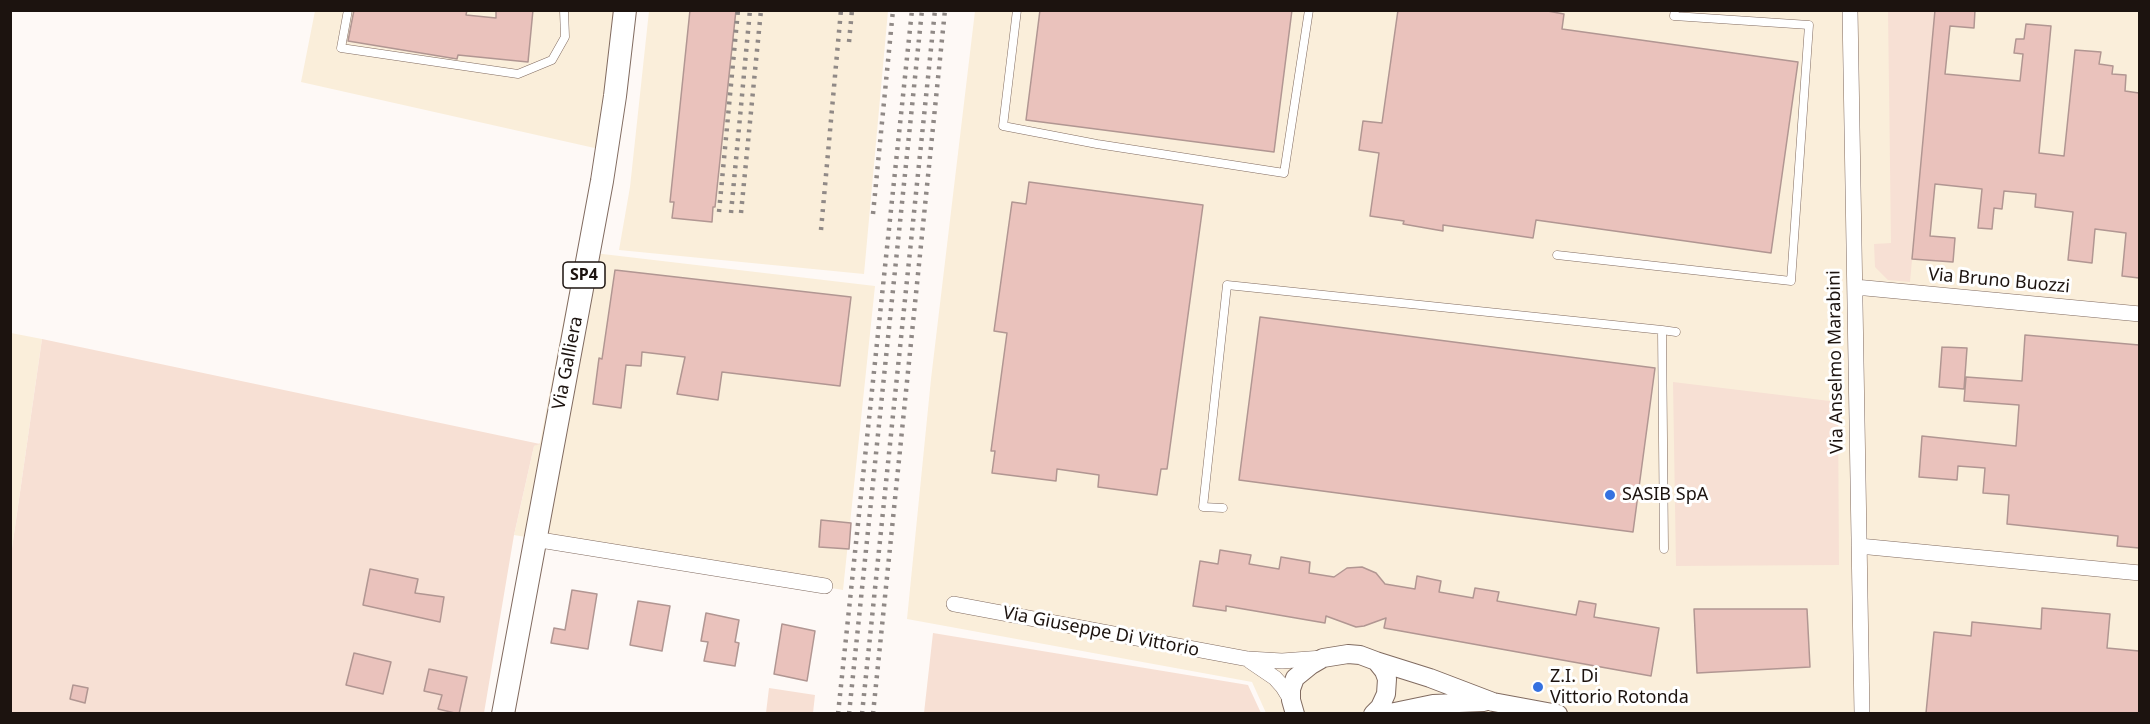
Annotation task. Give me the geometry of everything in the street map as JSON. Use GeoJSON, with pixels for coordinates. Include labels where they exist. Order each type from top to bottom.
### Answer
{"type":"FeatureCollection","features":[{"type":"Feature","properties":{"kind":"main road","name":"Via Galliera"},"geometry":{"type":"LineString","coordinates":[[503,714],[602,181],[625,10]]}},
{"type":"Feature","properties":{"kind":"street","name":"Via Anselmo Marabini"},"geometry":{"type":"LineString","coordinates":[[1850,10],[1862,714]]}},
{"type":"Feature","properties":{"kind":"street","name":"Via Bruno Buozzi"},"geometry":{"type":"LineString","coordinates":[[1855,287],[2139,314]]}},
{"type":"Feature","properties":{"kind":"street"},"geometry":{"type":"LineString","coordinates":[[534,539],[825,586]]}},
{"type":"Feature","properties":{"kind":"street"},"geometry":{"type":"LineString","coordinates":[[1859,546],[2139,573]]}},
{"type":"Feature","properties":{"kind":"street","name":"Via Giuseppe Di Vittorio"},"geometry":{"type":"LineString","coordinates":[[954,604],[1248,659],[1282,661],[1348,654],[1360,655],[1431,678],[1493,702],[1558,714]]}},
{"type":"Feature","properties":{"kind":"street","name":"Via Giuseppe Di Vittorio"},"geometry":{"type":"LineString","coordinates":[[1293,707],[1291,689],[1295,678],[1323,658]]}},
{"type":"Feature","properties":{"kind":"street","name":"Via Giuseppe Di Vittorio"},"geometry":{"type":"LineString","coordinates":[[1248,659],[1275,678],[1283,687],[1293,707]]}},
{"type":"Feature","properties":{"kind":"street"},"geometry":{"type":"LineString","coordinates":[[1373,714],[1384,701],[1387,687],[1384,671],[1376,661]]}},
{"type":"Feature","properties":{"kind":"street","name":"Via Giuseppe Di Vittorio"},"geometry":{"type":"LineString","coordinates":[[1384,714],[1433,704],[1493,702]]}},
{"type":"Feature","properties":{"kind":"lane"},"geometry":{"type":"LineString","coordinates":[[348,10],[341,48],[518,74],[552,60],[565,37],[564,10]]}},
{"type":"Feature","properties":{"kind":"lane"},"geometry":{"type":"LineString","coordinates":[[1017,10],[1003,126],[1097,144],[1284,173],[1309,10]]}},
{"type":"Feature","properties":{"kind":"lane"},"geometry":{"type":"LineString","coordinates":[[1557,255],[1791,281],[1809,25],[1674,16],[1675,10]]}},
{"type":"Feature","properties":{"kind":"lane"},"geometry":{"type":"LineString","coordinates":[[1223,508],[1203,507],[1227,285],[1676,332]]}},
{"type":"Feature","properties":{"kind":"lane"},"geometry":{"type":"LineString","coordinates":[[1662,330],[1664,549]]}},
{"type":"Feature","properties":{"kind":"shaded area"},"geometry":{"type":"Polygon","coordinates":[[[315,11],[619,11],[599,149],[301,82],[315,11]]]}},
{"type":"Feature","properties":{"kind":"shaded area"},"geometry":{"type":"Polygon","coordinates":[[[649,11],[888,11],[864,274],[619,250],[630,187],[649,11]]]}},
{"type":"Feature","properties":{"kind":"shaded area"},"geometry":{"type":"Polygon","coordinates":[[[975,11],[2139,11],[2139,713],[1266,713],[1252,682],[907,619],[931,379],[975,11]]]}},
{"type":"Feature","properties":{"kind":"shaded area"},"geometry":{"type":"Polygon","coordinates":[[[1888,11],[1935,11],[1910,282],[1888,280],[1875,267],[1874,244],[1891,243],[1888,11]]]}},
{"type":"Feature","properties":{"kind":"shaded area"},"geometry":{"type":"Polygon","coordinates":[[[577,251],[875,286],[843,590],[514,535],[534,446],[540,443],[577,251]]]}},
{"type":"Feature","properties":{"kind":"shaded area"},"geometry":{"type":"Polygon","coordinates":[[[11,333],[42,339],[11,555],[11,333]]]}},
{"type":"Feature","properties":{"kind":"shaded area"},"geometry":{"type":"Polygon","coordinates":[[[42,339],[540,444],[534,446],[514,535],[484,713],[11,714],[11,555],[42,339]]]}},
{"type":"Feature","properties":{"kind":"shaded area"},"geometry":{"type":"Polygon","coordinates":[[[1673,382],[1838,402],[1839,565],[1676,566],[1673,382]]]}},
{"type":"Feature","properties":{"kind":"shaded area"},"geometry":{"type":"Polygon","coordinates":[[[933,633],[1248,685],[1261,713],[924,713],[933,633]]]}},
{"type":"Feature","properties":{"kind":"shaded area"},"geometry":{"type":"Polygon","coordinates":[[[769,688],[815,695],[813,713],[766,713],[769,688]]]}},
{"type":"Feature","properties":{"kind":"building"},"geometry":{"type":"Polygon","coordinates":[[[354,10],[467,10],[466,15],[496,18],[496,10],[533,10],[528,62],[458,55],[457,59],[348,41],[354,10]]]}},
{"type":"Feature","properties":{"kind":"building"},"geometry":{"type":"Polygon","coordinates":[[[690,10],[736,10],[712,222],[672,218],[674,202],[670,202],[690,10]]]}},
{"type":"Feature","properties":{"kind":"building"},"geometry":{"type":"Polygon","coordinates":[[[1040,10],[1292,10],[1274,152],[1026,120],[1040,10]]]}},
{"type":"Feature","properties":{"kind":"building"},"geometry":{"type":"Polygon","coordinates":[[[1398,10],[1542,10],[1564,14],[1562,29],[1798,62],[1771,253],[1536,220],[1533,238],[1443,225],[1443,231],[1403,224],[1404,221],[1370,216],[1379,153],[1359,150],[1363,121],[1382,123],[1398,10]]]}},
{"type":"Feature","properties":{"kind":"building"},"geometry":{"type":"Polygon","coordinates":[[[1935,10],[1975,10],[1974,28],[1950,26],[1945,74],[2020,81],[2023,54],[2014,53],[2016,39],[2024,39],[2026,24],[2051,26],[2039,153],[2064,156],[2075,50],[2101,52],[2099,64],[2113,66],[2112,74],[2126,75],[2125,91],[2139,93],[2139,278],[2122,276],[2126,233],[2095,229],[2092,263],[2068,260],[2073,212],[2035,207],[2036,194],[2004,191],[2002,209],[1994,208],[1992,229],[1978,228],[1982,189],[1935,184],[1930,236],[1955,238],[1953,262],[1912,259],[1935,10]]]}},
{"type":"Feature","properties":{"kind":"building"},"geometry":{"type":"Polygon","coordinates":[[[1029,182],[1203,205],[1167,469],[1161,469],[1157,495],[1098,487],[1099,475],[1057,469],[1056,481],[992,473],[995,451],[991,451],[1007,333],[994,331],[1012,202],[1026,204],[1029,182]]]}},
{"type":"Feature","properties":{"kind":"building"},"geometry":{"type":"Polygon","coordinates":[[[615,270],[851,297],[840,386],[722,372],[718,400],[677,394],[685,357],[642,352],[641,366],[626,365],[621,408],[593,404],[615,270]]]}},
{"type":"Feature","properties":{"kind":"building"},"geometry":{"type":"Polygon","coordinates":[[[1260,317],[1655,368],[1633,532],[1239,480],[1260,317]]]}},
{"type":"Feature","properties":{"kind":"building"},"geometry":{"type":"Polygon","coordinates":[[[2025,335],[2139,345],[2139,548],[2117,546],[2118,536],[2007,524],[2009,495],[1983,493],[1985,468],[1958,466],[1957,480],[1919,477],[1922,436],[2016,446],[2019,405],[1964,401],[1966,377],[2022,381],[2025,335]]]}},
{"type":"Feature","properties":{"kind":"building"},"geometry":{"type":"Polygon","coordinates":[[[1942,347],[1967,348],[1964,389],[1939,387],[1942,347]]]}},
{"type":"Feature","properties":{"kind":"building"},"geometry":{"type":"Polygon","coordinates":[[[821,520],[851,523],[849,549],[819,547],[821,520]]]}},
{"type":"Feature","properties":{"kind":"building"},"geometry":{"type":"Polygon","coordinates":[[[1220,550],[1251,555],[1249,564],[1279,569],[1281,557],[1310,562],[1309,573],[1334,577],[1347,568],[1362,567],[1376,573],[1385,584],[1415,589],[1417,576],[1441,581],[1439,592],[1473,598],[1475,588],[1499,592],[1497,601],[1576,615],[1579,601],[1596,604],[1594,617],[1659,628],[1651,676],[1384,628],[1386,618],[1356,627],[1326,616],[1325,623],[1226,606],[1226,611],[1193,606],[1200,561],[1218,564],[1220,550]]]}},
{"type":"Feature","properties":{"kind":"building"},"geometry":{"type":"Polygon","coordinates":[[[370,569],[418,579],[415,593],[444,597],[440,622],[363,605],[370,569]]]}},
{"type":"Feature","properties":{"kind":"building"},"geometry":{"type":"Polygon","coordinates":[[[572,590],[597,594],[588,649],[551,643],[554,628],[565,630],[572,590]]]}},
{"type":"Feature","properties":{"kind":"building"},"geometry":{"type":"Polygon","coordinates":[[[638,601],[670,606],[662,651],[630,645],[638,601]]]}},
{"type":"Feature","properties":{"kind":"building"},"geometry":{"type":"Polygon","coordinates":[[[2042,608],[2110,614],[2107,648],[2139,651],[2139,714],[1926,713],[1934,632],[1971,636],[1972,622],[2041,629],[2042,608]]]}},
{"type":"Feature","properties":{"kind":"building"},"geometry":{"type":"Polygon","coordinates":[[[1694,609],[1807,609],[1810,667],[1697,673],[1694,609]]]}},
{"type":"Feature","properties":{"kind":"building"},"geometry":{"type":"Polygon","coordinates":[[[706,613],[739,620],[735,642],[739,643],[735,666],[704,661],[708,642],[701,641],[706,613]]]}},
{"type":"Feature","properties":{"kind":"building"},"geometry":{"type":"Polygon","coordinates":[[[782,624],[815,631],[807,681],[774,674],[782,624]]]}},
{"type":"Feature","properties":{"kind":"building"},"geometry":{"type":"Polygon","coordinates":[[[354,653],[391,662],[383,694],[346,685],[354,653]]]}},
{"type":"Feature","properties":{"kind":"building"},"geometry":{"type":"Polygon","coordinates":[[[429,669],[467,677],[459,714],[438,709],[442,695],[424,691],[429,669]]]}},
{"type":"Feature","properties":{"kind":"building"},"geometry":{"type":"Polygon","coordinates":[[[73,685],[88,688],[85,703],[70,699],[73,685]]]}},
{"type":"Feature","properties":{"kind":"railway"},"geometry":{"type":"LineString","coordinates":[[719,212],[738,10]]}},
{"type":"Feature","properties":{"kind":"railway"},"geometry":{"type":"LineString","coordinates":[[731,213],[750,10]]}},
{"type":"Feature","properties":{"kind":"railway"},"geometry":{"type":"LineString","coordinates":[[741,213],[761,10]]}},
{"type":"Feature","properties":{"kind":"railway"},"geometry":{"type":"LineString","coordinates":[[821,230],[841,10]]}},
{"type":"Feature","properties":{"kind":"railway"},"geometry":{"type":"LineString","coordinates":[[849,42],[852,10]]}},
{"type":"Feature","properties":{"kind":"railway"},"geometry":{"type":"LineString","coordinates":[[873,214],[893,10]]}},
{"type":"Feature","properties":{"kind":"railway"},"geometry":{"type":"LineString","coordinates":[[838,714],[912,10]]}},
{"type":"Feature","properties":{"kind":"railway"},"geometry":{"type":"LineString","coordinates":[[849,714],[922,10]]}},
{"type":"Feature","properties":{"kind":"railway"},"geometry":{"type":"LineString","coordinates":[[862,714],[935,10]]}},
{"type":"Feature","properties":{"kind":"railway"},"geometry":{"type":"LineString","coordinates":[[873,714],[945,10]]}},
{"type":"Feature","properties":{"kind":"place","name":"SASIB SpA"},"geometry":{"type":"Point","coordinates":[1610,495]}},
{"type":"Feature","properties":{"kind":"place","name":"Z.I. Di Vittorio Rotonda"},"geometry":{"type":"Point","coordinates":[1538,687]}}]}
